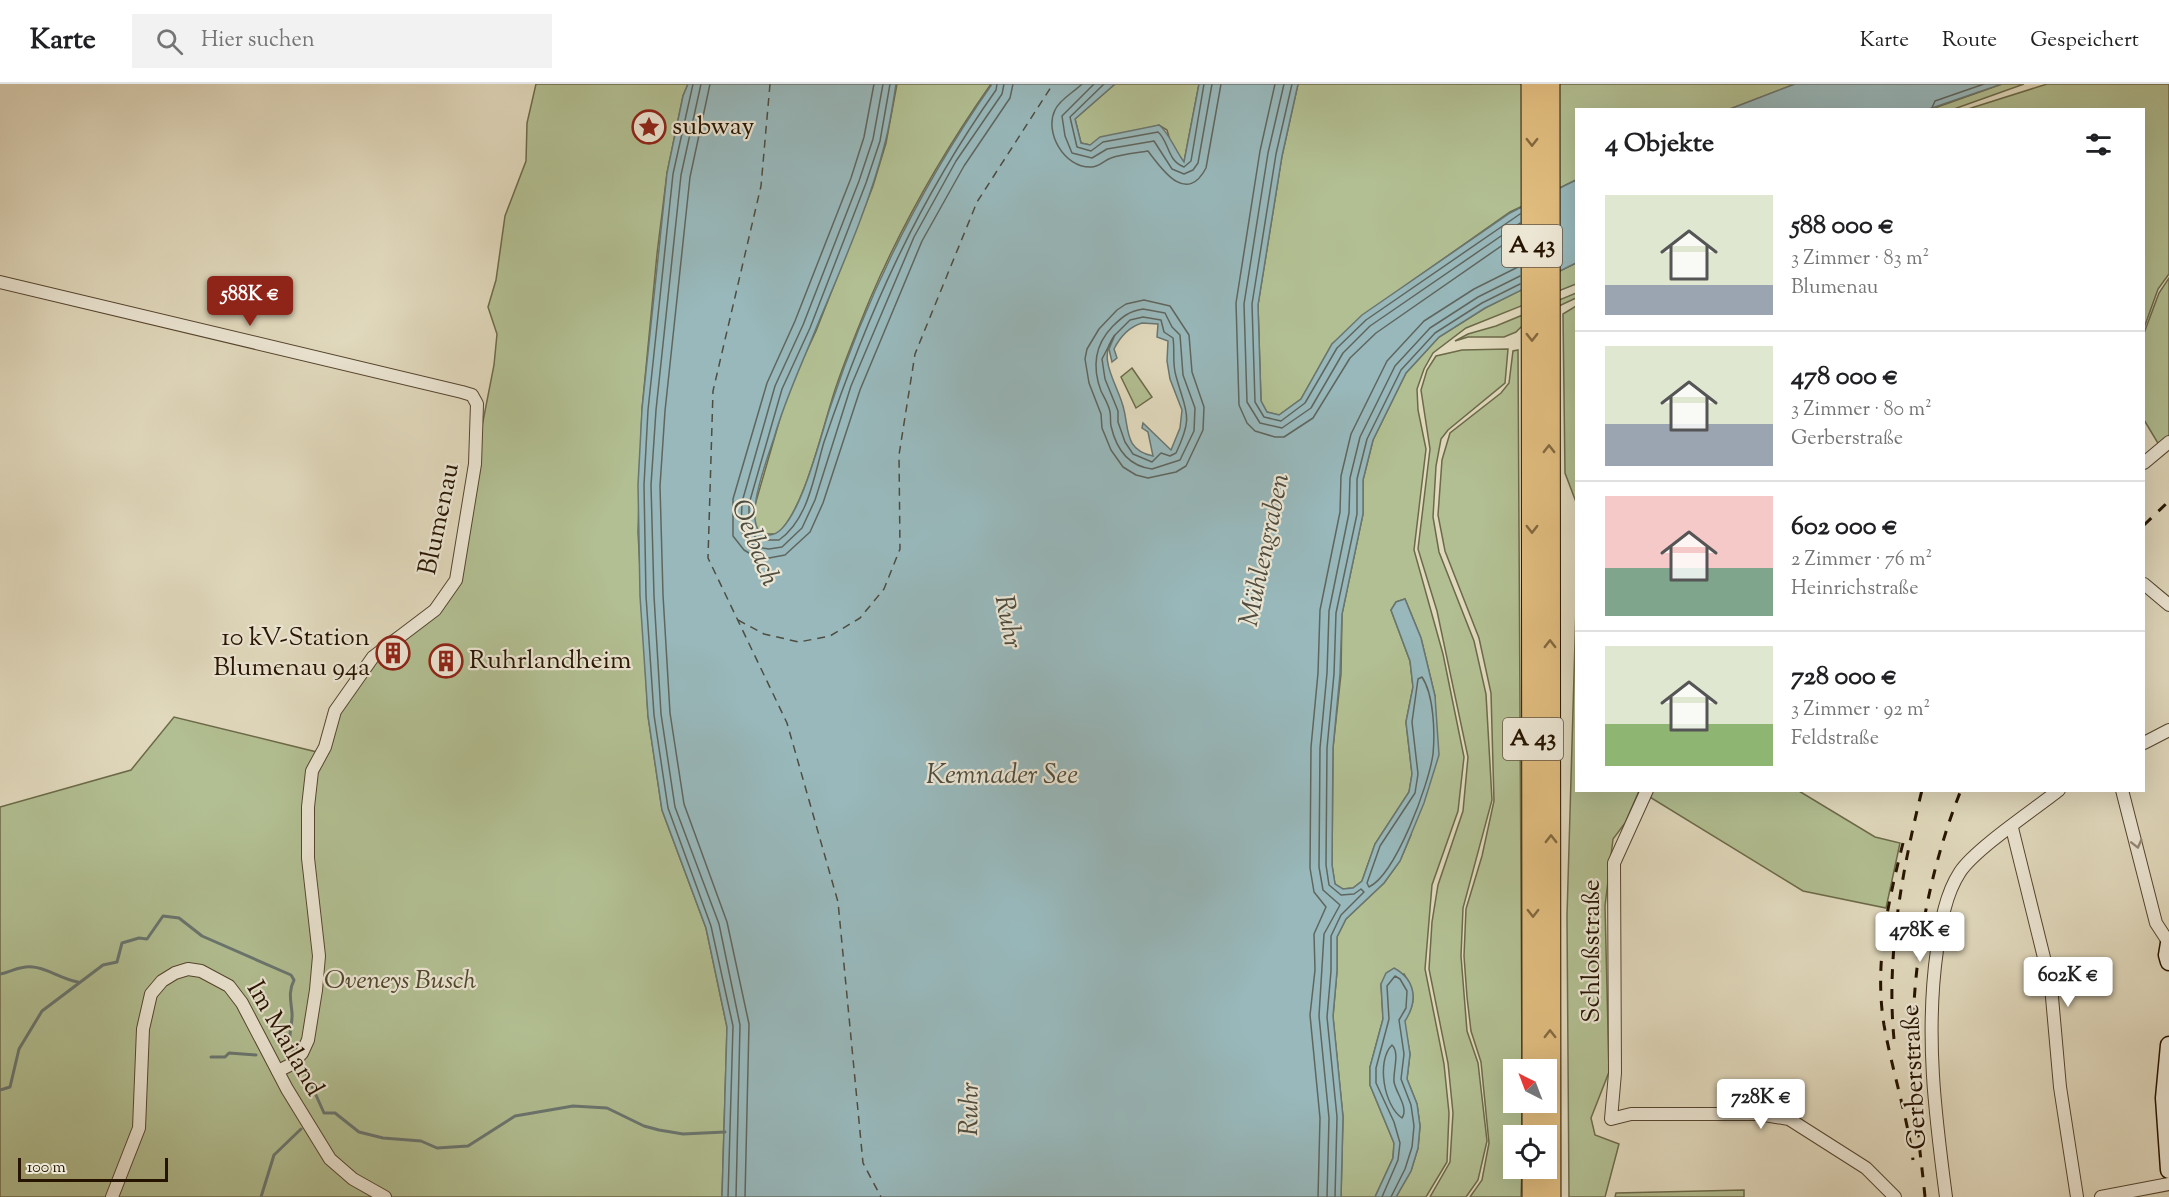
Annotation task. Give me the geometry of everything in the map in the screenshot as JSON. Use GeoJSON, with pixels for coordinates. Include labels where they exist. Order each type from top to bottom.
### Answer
{"type":"FeatureCollection","features":[{"type":"Feature","properties":{"kind":"highway","name":"A 43"},"geometry":{"type":"LineString","coordinates":[[1532,84],[1540,404],[1550,1197]]}},
{"type":"Feature","properties":{"kind":"highway","name":"A 43"},"geometry":{"type":"LineString","coordinates":[[1533,1059],[1540,404],[1549,84]]}},
{"type":"Feature","properties":{"kind":"highway"},"geometry":{"type":"LineString","coordinates":[[1533,1179],[1533,1197]]}},
{"type":"Feature","properties":{"kind":"main road"},"geometry":{"type":"LineString","coordinates":[[2169,943],[2167,955],[2169,962]]}},
{"type":"Feature","properties":{"kind":"main road"},"geometry":{"type":"LineString","coordinates":[[2169,1045],[2164,1098],[2169,1170]]}},
{"type":"Feature","properties":{"kind":"street","name":"Blumenau"},"geometry":{"type":"LineString","coordinates":[[0,282],[462,392],[472,395],[477,404],[476,464],[456,580],[428,617],[373,657],[335,711],[325,747],[312,771],[309,791],[308,858],[319,956],[316,990],[308,1040],[302,1053],[292,1064],[278,1071]]}},
{"type":"Feature","properties":{"kind":"street"},"geometry":{"type":"LineString","coordinates":[[2145,462],[2169,442]]}},
{"type":"Feature","properties":{"kind":"street"},"geometry":{"type":"LineString","coordinates":[[2145,585],[2169,605]]}},
{"type":"Feature","properties":{"kind":"street"},"geometry":{"type":"LineString","coordinates":[[2145,742],[2169,730]]}},
{"type":"Feature","properties":{"kind":"street","name":"Schloßstraße"},"geometry":{"type":"LineString","coordinates":[[1646,792],[1614,863],[1615,1073],[1611,1119],[1631,1114],[1758,1114],[1789,1119],[1866,1168],[1895,1197]]}},
{"type":"Feature","properties":{"kind":"street","name":"Gerberstraße"},"geometry":{"type":"LineString","coordinates":[[1946,1197],[1931,1060],[1934,971],[1949,893],[1961,870],[2057,792]]}},
{"type":"Feature","properties":{"kind":"street"},"geometry":{"type":"LineString","coordinates":[[2123,792],[2156,923],[2169,943]]}},
{"type":"Feature","properties":{"kind":"street"},"geometry":{"type":"LineString","coordinates":[[2012,828],[2051,986],[2060,1087],[2077,1197]]}},
{"type":"Feature","properties":{"kind":"street","name":"Im Mailand"},"geometry":{"type":"LineString","coordinates":[[112,1197],[139,1128],[143,1029],[151,994],[162,981],[175,973],[188,969],[201,971],[229,986],[242,1003],[278,1071],[330,1159],[353,1179],[385,1197]]}},
{"type":"Feature","properties":{"kind":"street"},"geometry":{"type":"LineString","coordinates":[[2100,1197],[2169,1184]]}},
{"type":"Feature","properties":{"kind":"green space","name":"Oveneys Busch"},"geometry":{"type":"Polygon","coordinates":[[[536,84],[688,84],[683,96],[667,173],[657,254],[642,409],[638,532],[648,716],[662,810],[706,928],[727,1027],[722,1197],[0,1197],[0,807],[131,770],[174,717],[317,752],[335,711],[379,643],[423,615],[452,580],[494,365],[497,334],[488,307],[496,280],[505,216],[526,161],[527,123],[536,84]]]}},
{"type":"Feature","properties":{"kind":"green space"},"geometry":{"type":"Polygon","coordinates":[[[897,84],[991,84],[956,135],[925,188],[883,270],[841,373],[813,464],[797,506],[777,534],[759,534],[754,528],[755,505],[788,391],[816,331],[873,186],[886,143],[897,84]]]}},
{"type":"Feature","properties":{"kind":"green space"},"geometry":{"type":"Polygon","coordinates":[[[1115,84],[1199,84],[1184,162],[1172,147],[1167,130],[1159,125],[1090,145],[1081,143],[1075,119],[1115,84]]]}},
{"type":"Feature","properties":{"kind":"green space"},"geometry":{"type":"Polygon","coordinates":[[[1298,84],[1795,84],[1733,108],[1575,108],[1575,180],[1510,212],[1406,285],[1332,344],[1301,399],[1279,415],[1267,412],[1261,401],[1258,305],[1282,156],[1298,84]]]}},
{"type":"Feature","properties":{"kind":"green space"},"geometry":{"type":"Polygon","coordinates":[[[2002,84],[2024,84],[1957,108],[1935,108],[2002,84]]]}},
{"type":"Feature","properties":{"kind":"green space"},"geometry":{"type":"Polygon","coordinates":[[[2047,84],[2169,84],[2169,274],[2158,289],[2145,325],[2145,108],[1971,108],[2047,84]]]}},
{"type":"Feature","properties":{"kind":"green space"},"geometry":{"type":"Polygon","coordinates":[[[1575,263],[1575,284],[1466,328],[1433,353],[1417,389],[1418,410],[1426,449],[1414,550],[1443,654],[1464,757],[1458,811],[1432,885],[1425,969],[1444,1064],[1449,1113],[1447,1162],[1426,1197],[1396,1197],[1411,1171],[1418,1148],[1420,1126],[1417,1104],[1407,1079],[1410,1054],[1404,1021],[1413,1003],[1413,997],[1404,974],[1381,984],[1383,1019],[1370,1067],[1370,1085],[1394,1143],[1393,1158],[1375,1197],[1341,1197],[1343,1117],[1333,1017],[1337,937],[1346,919],[1384,883],[1400,861],[1411,835],[1435,696],[1421,638],[1405,599],[1396,602],[1391,610],[1410,661],[1413,687],[1406,722],[1412,774],[1409,792],[1375,844],[1362,881],[1353,888],[1342,889],[1335,884],[1332,865],[1333,748],[1341,674],[1342,614],[1363,514],[1363,480],[1373,440],[1406,373],[1439,337],[1485,308],[1575,263]]]}},
{"type":"Feature","properties":{"kind":"green space"},"geometry":{"type":"Polygon","coordinates":[[[2169,278],[2169,437],[2159,445],[2145,422],[2145,330],[2159,293],[2169,278]]]}},
{"type":"Feature","properties":{"kind":"green space"},"geometry":{"type":"Polygon","coordinates":[[[1575,293],[1575,298],[1527,321],[1516,332],[1504,337],[1468,337],[1455,341],[1468,334],[1496,326],[1575,293]]]}},
{"type":"Feature","properties":{"kind":"green space"},"geometry":{"type":"Polygon","coordinates":[[[1575,307],[1575,499],[1565,473],[1563,314],[1575,307]]]}},
{"type":"Feature","properties":{"kind":"green space"},"geometry":{"type":"Polygon","coordinates":[[[1508,349],[1505,383],[1448,430],[1441,439],[1436,466],[1433,517],[1439,552],[1474,641],[1486,694],[1492,800],[1463,908],[1461,956],[1467,1031],[1478,1063],[1487,1141],[1478,1180],[1466,1197],[1430,1197],[1450,1162],[1453,1113],[1448,1063],[1429,969],[1432,922],[1438,885],[1463,811],[1468,757],[1437,611],[1418,549],[1430,449],[1421,390],[1427,370],[1436,356],[1462,350],[1508,349]]]}},
{"type":"Feature","properties":{"kind":"green space"},"geometry":{"type":"Polygon","coordinates":[[[1518,350],[1522,1059],[1503,1059],[1503,1113],[1522,1113],[1522,1125],[1503,1125],[1503,1179],[1522,1179],[1521,1197],[1470,1197],[1482,1180],[1489,1143],[1481,1062],[1471,1031],[1464,956],[1466,909],[1482,856],[1494,801],[1491,693],[1479,638],[1445,551],[1438,515],[1442,460],[1450,433],[1501,393],[1509,383],[1513,351],[1518,350]]]}},
{"type":"Feature","properties":{"kind":"green space"},"geometry":{"type":"Polygon","coordinates":[[[1132,368],[1152,397],[1136,408],[1121,377],[1132,368]]]}},
{"type":"Feature","properties":{"kind":"green space"},"geometry":{"type":"Polygon","coordinates":[[[1575,641],[1575,792],[1639,792],[1625,823],[1613,839],[1605,906],[1609,1072],[1591,1118],[1595,1135],[1619,1144],[1605,1197],[1569,1197],[1567,916],[1575,641]]]}},
{"type":"Feature","properties":{"kind":"green space"},"geometry":{"type":"Polygon","coordinates":[[[1650,792],[1801,792],[1875,837],[1900,843],[1886,908],[1803,891],[1648,796],[1650,792]]]}},
{"type":"Feature","properties":{"kind":"green space"},"geometry":{"type":"Polygon","coordinates":[[[1744,1190],[1744,1197],[1615,1197],[1616,1193],[1744,1190]]]}},
{"type":"Feature","properties":{"kind":"water","name":"Kemnader See"},"geometry":{"type":"Polygon","coordinates":[[[688,84],[896,84],[887,136],[871,190],[788,395],[761,477],[757,493],[755,522],[760,531],[769,535],[780,531],[799,501],[862,320],[900,238],[943,160],[992,84],[1115,84],[1075,119],[1081,143],[1090,145],[1100,137],[1159,125],[1184,162],[1199,84],[1298,84],[1282,156],[1258,305],[1261,401],[1267,412],[1279,415],[1301,399],[1332,344],[1362,315],[1510,213],[1575,180],[1575,263],[1485,308],[1439,337],[1406,373],[1373,440],[1363,480],[1363,514],[1342,614],[1340,674],[1333,748],[1332,865],[1335,884],[1343,889],[1353,888],[1362,881],[1375,844],[1409,792],[1412,774],[1406,722],[1413,687],[1410,661],[1391,610],[1396,602],[1405,599],[1421,638],[1435,696],[1439,755],[1424,803],[1400,861],[1384,883],[1346,919],[1337,937],[1333,1016],[1343,1117],[1341,1197],[722,1197],[727,1027],[706,928],[662,810],[648,716],[640,596],[638,485],[642,409],[667,173],[683,96],[688,84]],[[1142,323],[1122,337],[1114,349],[1117,358],[1112,362],[1109,349],[1115,335],[1109,344],[1107,353],[1110,372],[1124,410],[1130,439],[1137,449],[1153,456],[1148,432],[1142,428],[1143,423],[1171,450],[1180,428],[1182,410],[1170,379],[1167,361],[1168,341],[1157,337],[1158,324],[1142,323]]]}},
{"type":"Feature","properties":{"kind":"water"},"geometry":{"type":"Polygon","coordinates":[[[1795,84],[2002,84],[1932,108],[1733,108],[1795,84]]]}},
{"type":"Feature","properties":{"kind":"water"},"geometry":{"type":"Polygon","coordinates":[[[1394,968],[1407,979],[1413,992],[1412,1006],[1405,1021],[1410,1054],[1407,1079],[1417,1104],[1420,1126],[1418,1148],[1411,1171],[1396,1197],[1375,1197],[1393,1158],[1394,1143],[1370,1085],[1370,1067],[1383,1019],[1381,984],[1386,973],[1394,968]]]}},
{"type":"Feature","properties":{"kind":"waterway"},"geometry":{"type":"LineString","coordinates":[[0,1090],[10,1087],[19,1049],[42,1011],[103,965],[117,962],[122,943],[139,938],[147,939],[163,916],[179,918],[202,936],[291,975],[294,980],[290,996],[292,1018],[290,1041],[293,1051]]}},
{"type":"Feature","properties":{"kind":"waterway"},"geometry":{"type":"LineString","coordinates":[[0,974],[33,967],[78,982]]}},
{"type":"Feature","properties":{"kind":"waterway"},"geometry":{"type":"LineString","coordinates":[[211,1057],[225,1057],[229,1053],[256,1055]]}},
{"type":"Feature","properties":{"kind":"waterway"},"geometry":{"type":"LineString","coordinates":[[302,1064],[324,1113],[335,1113],[359,1132],[383,1138],[421,1141],[437,1148],[468,1146],[515,1116],[573,1106],[607,1108],[644,1126],[659,1130],[683,1134],[725,1132]]}},
{"type":"Feature","properties":{"kind":"waterway"},"geometry":{"type":"LineString","coordinates":[[261,1197],[274,1155],[301,1129]]}},
{"type":"Feature","properties":{"kind":"ferry route"},"geometry":{"type":"LineString","coordinates":[[770,84],[761,186],[713,391],[708,558],[787,723],[838,902],[863,1163],[881,1197]]}},
{"type":"Feature","properties":{"kind":"ferry route"},"geometry":{"type":"LineString","coordinates":[[738,620],[764,634],[799,642],[830,636],[860,618],[884,589],[900,549],[899,455],[915,354],[977,202],[1053,84]]}},
{"type":"Feature","properties":{"kind":"railway"},"geometry":{"type":"LineString","coordinates":[[2145,524],[2169,501]]}},
{"type":"Feature","properties":{"kind":"railway"},"geometry":{"type":"LineString","coordinates":[[1894,1039],[1892,1008],[1894,945],[1902,882],[1922,792]]}},
{"type":"Feature","properties":{"kind":"railway"},"geometry":{"type":"LineString","coordinates":[[1925,1197],[1914,1085],[1914,998],[1930,892],[1938,858],[1960,792]]}},
{"type":"Feature","properties":{"kind":"railway"},"geometry":{"type":"LineString","coordinates":[[1903,843],[1884,933],[1881,1002],[1887,1042],[1913,1160]]}},
{"type":"Feature","properties":{"kind":"place","name":"subway"},"geometry":{"type":"Point","coordinates":[649,127]}},
{"type":"Feature","properties":{"kind":"place","name":"10 kV-Station Blumenau 94a"},"geometry":{"type":"Point","coordinates":[393,653]}},
{"type":"Feature","properties":{"kind":"place","name":"Ruhrlandheim"},"geometry":{"type":"Point","coordinates":[446,661]}},
{"type":"Feature","properties":{"kind":"water label","name":"Oelbach"},"geometry":{"type":"Point","coordinates":[754,543]}},
{"type":"Feature","properties":{"kind":"water label","name":"Mühlengraben"},"geometry":{"type":"Point","coordinates":[1266,550]}},
{"type":"Feature","properties":{"kind":"water label","name":"Ruhr"},"geometry":{"type":"Point","coordinates":[1007,622]}},
{"type":"Feature","properties":{"kind":"water label","name":"Ruhr"},"geometry":{"type":"Point","coordinates":[971,1109]}}]}
